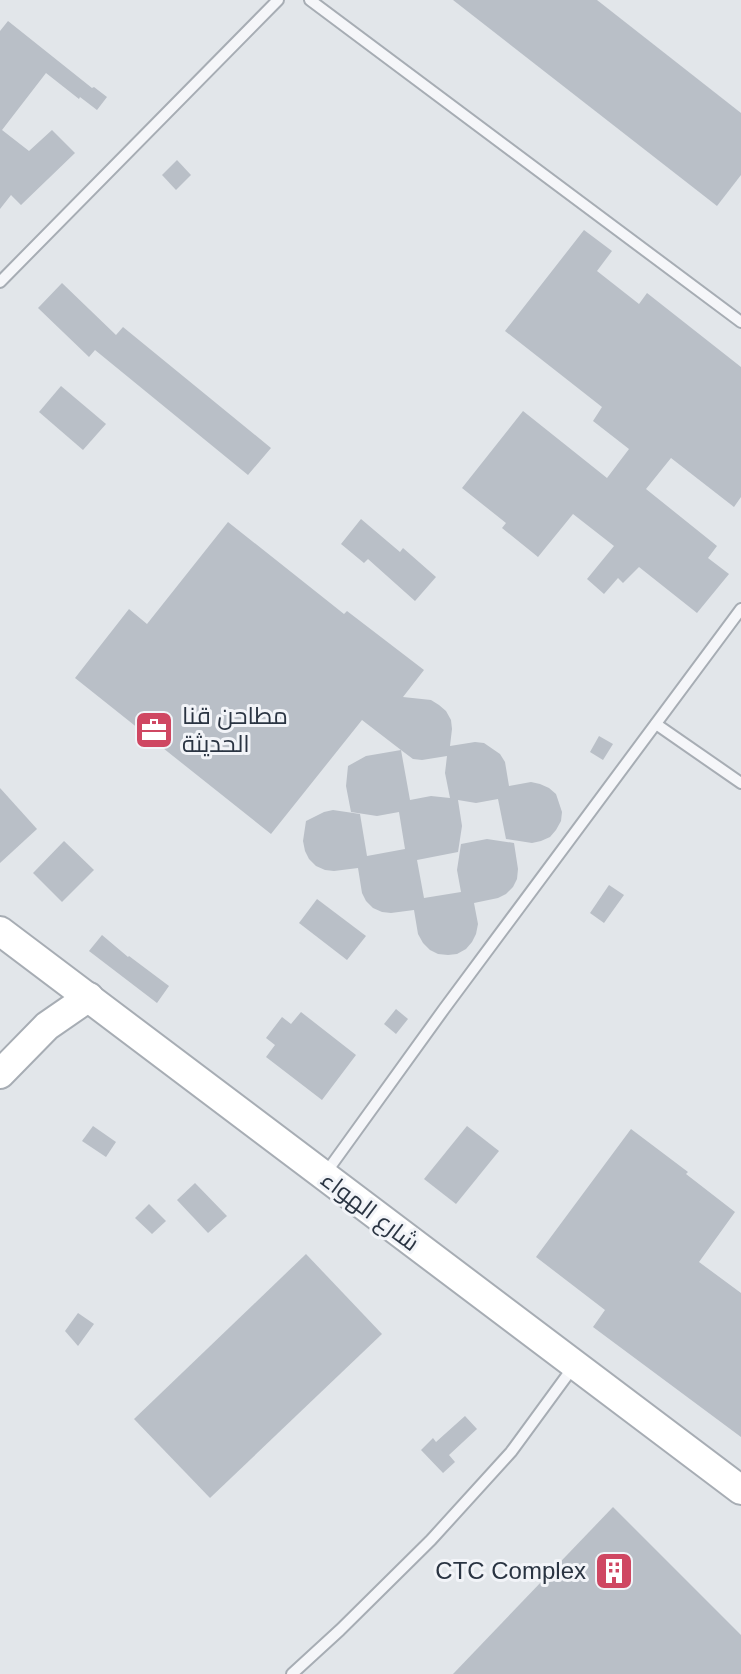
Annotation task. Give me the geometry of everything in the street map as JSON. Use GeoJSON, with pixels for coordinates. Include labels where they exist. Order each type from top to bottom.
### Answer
{"type":"FeatureCollection","features":[{"type":"Feature","properties":{"kind":"street","name":"شارع الهواء"},"geometry":{"type":"LineString","coordinates":[[0,931],[741,1490]]}},
{"type":"Feature","properties":{"kind":"street"},"geometry":{"type":"LineString","coordinates":[[0,1074],[47,1026],[89,997]]}},
{"type":"Feature","properties":{"kind":"lane"},"geometry":{"type":"LineString","coordinates":[[0,282],[278,0]]}},
{"type":"Feature","properties":{"kind":"lane"},"geometry":{"type":"LineString","coordinates":[[310,0],[741,322]]}},
{"type":"Feature","properties":{"kind":"lane"},"geometry":{"type":"LineString","coordinates":[[324,1176],[453,996],[741,609]]}},
{"type":"Feature","properties":{"kind":"lane"},"geometry":{"type":"LineString","coordinates":[[656,724],[741,783]]}},
{"type":"Feature","properties":{"kind":"lane"},"geometry":{"type":"LineString","coordinates":[[292,1674],[431,1540],[519,1441],[574,1365]]}},
{"type":"Feature","properties":{"kind":"building"},"geometry":{"type":"Polygon","coordinates":[[[453,0],[597,0],[741,113],[741,175],[717,206],[453,0]]]}},
{"type":"Feature","properties":{"kind":"building"},"geometry":{"type":"Polygon","coordinates":[[[8,21],[107,97],[97,110],[46,73],[2,130],[29,151],[52,130],[75,153],[21,205],[11,195],[0,209],[0,31],[8,21]]]}},
{"type":"Feature","properties":{"kind":"building"},"geometry":{"type":"Polygon","coordinates":[[[177,160],[191,175],[176,190],[162,175],[177,160]]]}},
{"type":"Feature","properties":{"kind":"building"},"geometry":{"type":"Polygon","coordinates":[[[584,230],[612,251],[597,271],[639,304],[647,293],[741,367],[741,497],[734,507],[671,458],[646,489],[717,546],[708,558],[729,574],[697,613],[639,567],[623,583],[618,578],[604,594],[587,579],[614,546],[573,514],[538,557],[502,528],[506,523],[462,488],[523,411],[607,478],[629,449],[593,421],[602,407],[505,331],[584,230]]]}},
{"type":"Feature","properties":{"kind":"building"},"geometry":{"type":"Polygon","coordinates":[[[62,283],[116,335],[123,327],[271,448],[248,475],[95,350],[89,357],[38,308],[62,283]]]}},
{"type":"Feature","properties":{"kind":"building"},"geometry":{"type":"Polygon","coordinates":[[[61,386],[106,424],[83,450],[39,412],[61,386]]]}},
{"type":"Feature","properties":{"kind":"building"},"geometry":{"type":"Polygon","coordinates":[[[361,519],[400,552],[403,548],[436,577],[415,601],[368,559],[364,563],[341,544],[361,519]]]}},
{"type":"Feature","properties":{"kind":"building"},"geometry":{"type":"Polygon","coordinates":[[[228,522],[344,614],[347,611],[424,670],[403,697],[431,700],[446,711],[451,720],[450,746],[484,743],[500,754],[505,762],[509,786],[531,782],[549,788],[556,794],[562,812],[561,821],[550,837],[541,841],[532,843],[506,839],[498,799],[476,803],[458,800],[462,826],[458,852],[417,860],[424,898],[461,892],[457,870],[461,844],[487,839],[514,843],[517,879],[506,894],[474,903],[478,924],[476,934],[466,949],[457,954],[438,954],[423,943],[418,934],[414,910],[391,913],[373,908],[362,893],[358,868],[334,871],[316,866],[309,859],[303,841],[306,821],[333,810],[360,814],[367,856],[405,849],[399,812],[377,816],[351,812],[346,786],[348,766],[366,756],[401,750],[362,720],[271,834],[75,678],[129,609],[147,624],[228,522]],[[401,750],[410,800],[431,796],[450,798],[445,773],[447,756],[413,759],[401,750]]]}},
{"type":"Feature","properties":{"kind":"building"},"geometry":{"type":"Polygon","coordinates":[[[599,736],[613,744],[603,760],[590,752],[599,736]]]}},
{"type":"Feature","properties":{"kind":"building"},"geometry":{"type":"Polygon","coordinates":[[[0,788],[37,829],[0,863],[0,788]]]}},
{"type":"Feature","properties":{"kind":"building"},"geometry":{"type":"Polygon","coordinates":[[[64,841],[94,870],[62,902],[33,873],[64,841]]]}},
{"type":"Feature","properties":{"kind":"building"},"geometry":{"type":"Polygon","coordinates":[[[609,885],[624,895],[604,923],[590,913],[609,885]]]}},
{"type":"Feature","properties":{"kind":"building"},"geometry":{"type":"Polygon","coordinates":[[[317,899],[366,936],[347,960],[299,923],[317,899]]]}},
{"type":"Feature","properties":{"kind":"building"},"geometry":{"type":"Polygon","coordinates":[[[102,935],[169,986],[157,1003],[89,951],[102,935]]]}},
{"type":"Feature","properties":{"kind":"building"},"geometry":{"type":"Polygon","coordinates":[[[396,1009],[408,1019],[396,1034],[384,1024],[396,1009]]]}},
{"type":"Feature","properties":{"kind":"building"},"geometry":{"type":"Polygon","coordinates":[[[301,1012],[356,1055],[322,1100],[266,1057],[275,1045],[266,1038],[282,1017],[291,1024],[301,1012]]]}},
{"type":"Feature","properties":{"kind":"building"},"geometry":{"type":"Polygon","coordinates":[[[93,1126],[116,1142],[106,1157],[82,1141],[93,1126]]]}},
{"type":"Feature","properties":{"kind":"building"},"geometry":{"type":"Polygon","coordinates":[[[467,1126],[499,1151],[456,1204],[424,1179],[467,1126]]]}},
{"type":"Feature","properties":{"kind":"building"},"geometry":{"type":"Polygon","coordinates":[[[631,1129],[735,1212],[699,1262],[741,1293],[741,1437],[593,1327],[605,1310],[536,1257],[631,1129]]]}},
{"type":"Feature","properties":{"kind":"building"},"geometry":{"type":"Polygon","coordinates":[[[195,1183],[227,1216],[208,1233],[177,1200],[195,1183]]]}},
{"type":"Feature","properties":{"kind":"building"},"geometry":{"type":"Polygon","coordinates":[[[149,1204],[166,1221],[152,1234],[135,1218],[149,1204]]]}},
{"type":"Feature","properties":{"kind":"building"},"geometry":{"type":"Polygon","coordinates":[[[306,1254],[382,1334],[210,1498],[134,1419],[306,1254]]]}},
{"type":"Feature","properties":{"kind":"building"},"geometry":{"type":"Polygon","coordinates":[[[78,1313],[94,1324],[78,1346],[65,1331],[78,1313]]]}},
{"type":"Feature","properties":{"kind":"building"},"geometry":{"type":"Polygon","coordinates":[[[465,1416],[477,1429],[449,1455],[455,1462],[443,1473],[421,1450],[433,1438],[436,1442],[465,1416]]]}},
{"type":"Feature","properties":{"kind":"building","name":"CTC Complex"},"geometry":{"type":"Polygon","coordinates":[[[613,1507],[741,1635],[741,1674],[453,1674],[613,1507]]]}},
{"type":"Feature","properties":{"kind":"place","name":"مطاحن قنا الحديثة"},"geometry":{"type":"Point","coordinates":[154,730]}},
{"type":"Feature","properties":{"kind":"place","name":"CTC Complex"},"geometry":{"type":"Point","coordinates":[614,1571]}}]}
